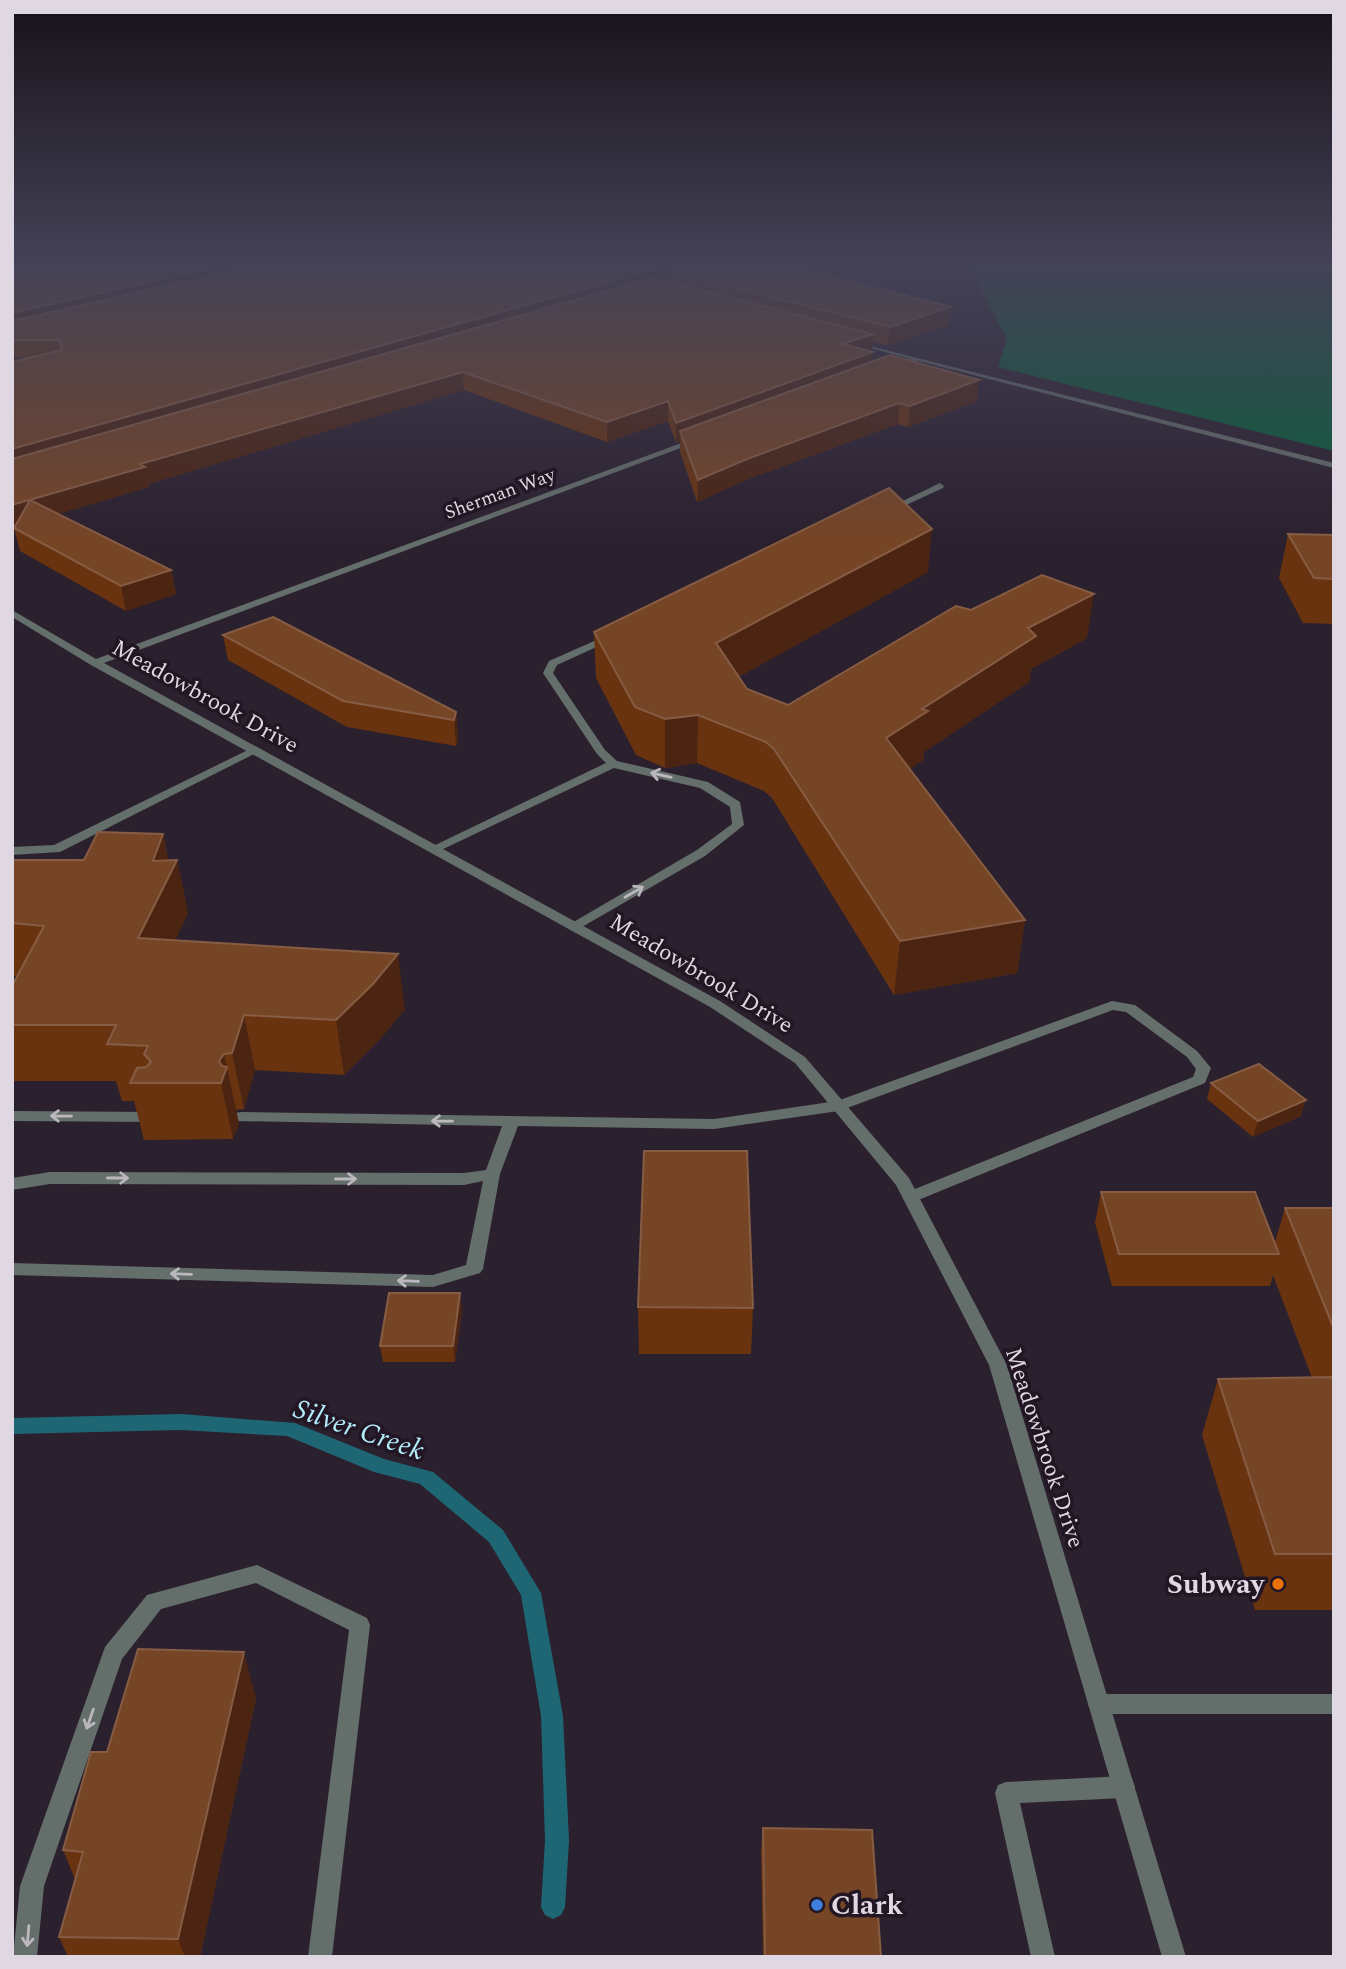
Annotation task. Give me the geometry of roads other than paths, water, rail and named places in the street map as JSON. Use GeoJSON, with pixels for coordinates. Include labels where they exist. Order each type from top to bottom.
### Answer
{"type":"FeatureCollection","features":[{"type":"Feature","properties":{"kind":"street"},"geometry":{"type":"LineString","coordinates":[[906,356],[1334,466]]}},
{"type":"Feature","properties":{"kind":"street"},"geometry":{"type":"LineString","coordinates":[[878,374],[918,359]]}},
{"type":"Feature","properties":{"kind":"street","name":"Sherman Way"},"geometry":{"type":"LineString","coordinates":[[95,663],[709,436]]}},
{"type":"Feature","properties":{"kind":"street"},"geometry":{"type":"LineString","coordinates":[[878,515],[940,486]]}},
{"type":"Feature","properties":{"kind":"street","name":"Meadowbrook Drive"},"geometry":{"type":"LineString","coordinates":[[12,613],[95,663],[715,1004],[800,1060],[903,1182],[998,1365],[1174,1957]]}},
{"type":"Feature","properties":{"kind":"street"},"geometry":{"type":"LineString","coordinates":[[575,927],[701,853],[738,825],[736,805],[704,785],[613,764],[601,752],[548,673],[552,663],[615,635]]}},
{"type":"Feature","properties":{"kind":"street"},"geometry":{"type":"LineString","coordinates":[[12,851],[56,849],[254,750]]}},
{"type":"Feature","properties":{"kind":"street"},"geometry":{"type":"LineString","coordinates":[[433,849],[613,764]]}},
{"type":"Feature","properties":{"kind":"street"},"geometry":{"type":"LineString","coordinates":[[242,1117],[714,1124],[839,1106],[1112,1005],[1130,1008],[1192,1054],[1204,1068],[1200,1080],[911,1197]]}},
{"type":"Feature","properties":{"kind":"street"},"geometry":{"type":"LineString","coordinates":[[12,1116],[154,1117]]}},
{"type":"Feature","properties":{"kind":"street"},"geometry":{"type":"LineString","coordinates":[[12,1269],[433,1282],[474,1269],[492,1174],[511,1123]]}},
{"type":"Feature","properties":{"kind":"street"},"geometry":{"type":"LineString","coordinates":[[12,1184],[50,1178],[464,1179],[492,1174]]}},
{"type":"Feature","properties":{"kind":"street"},"geometry":{"type":"LineString","coordinates":[[25,1957],[32,1886],[113,1654],[154,1602],[257,1574],[360,1625],[320,1957]]}},
{"type":"Feature","properties":{"kind":"street"},"geometry":{"type":"LineString","coordinates":[[1099,1704],[1334,1704]]}},
{"type":"Feature","properties":{"kind":"street"},"geometry":{"type":"LineString","coordinates":[[1044,1957],[1006,1793],[1124,1787]]}},
{"type":"Feature","properties":{"kind":"waterway","name":"Silver Creek"},"geometry":{"type":"LineString","coordinates":[[12,1426],[181,1422],[288,1428],[381,1466],[426,1478],[496,1536],[531,1593],[552,1716],[557,1840],[553,1907]]}},
{"type":"Feature","properties":{"kind":"place","name":"Subway"},"geometry":{"type":"Point","coordinates":[1278,1584]}},
{"type":"Feature","properties":{"kind":"place","name":"Clark"},"geometry":{"type":"Point","coordinates":[817,1905]}}]}
